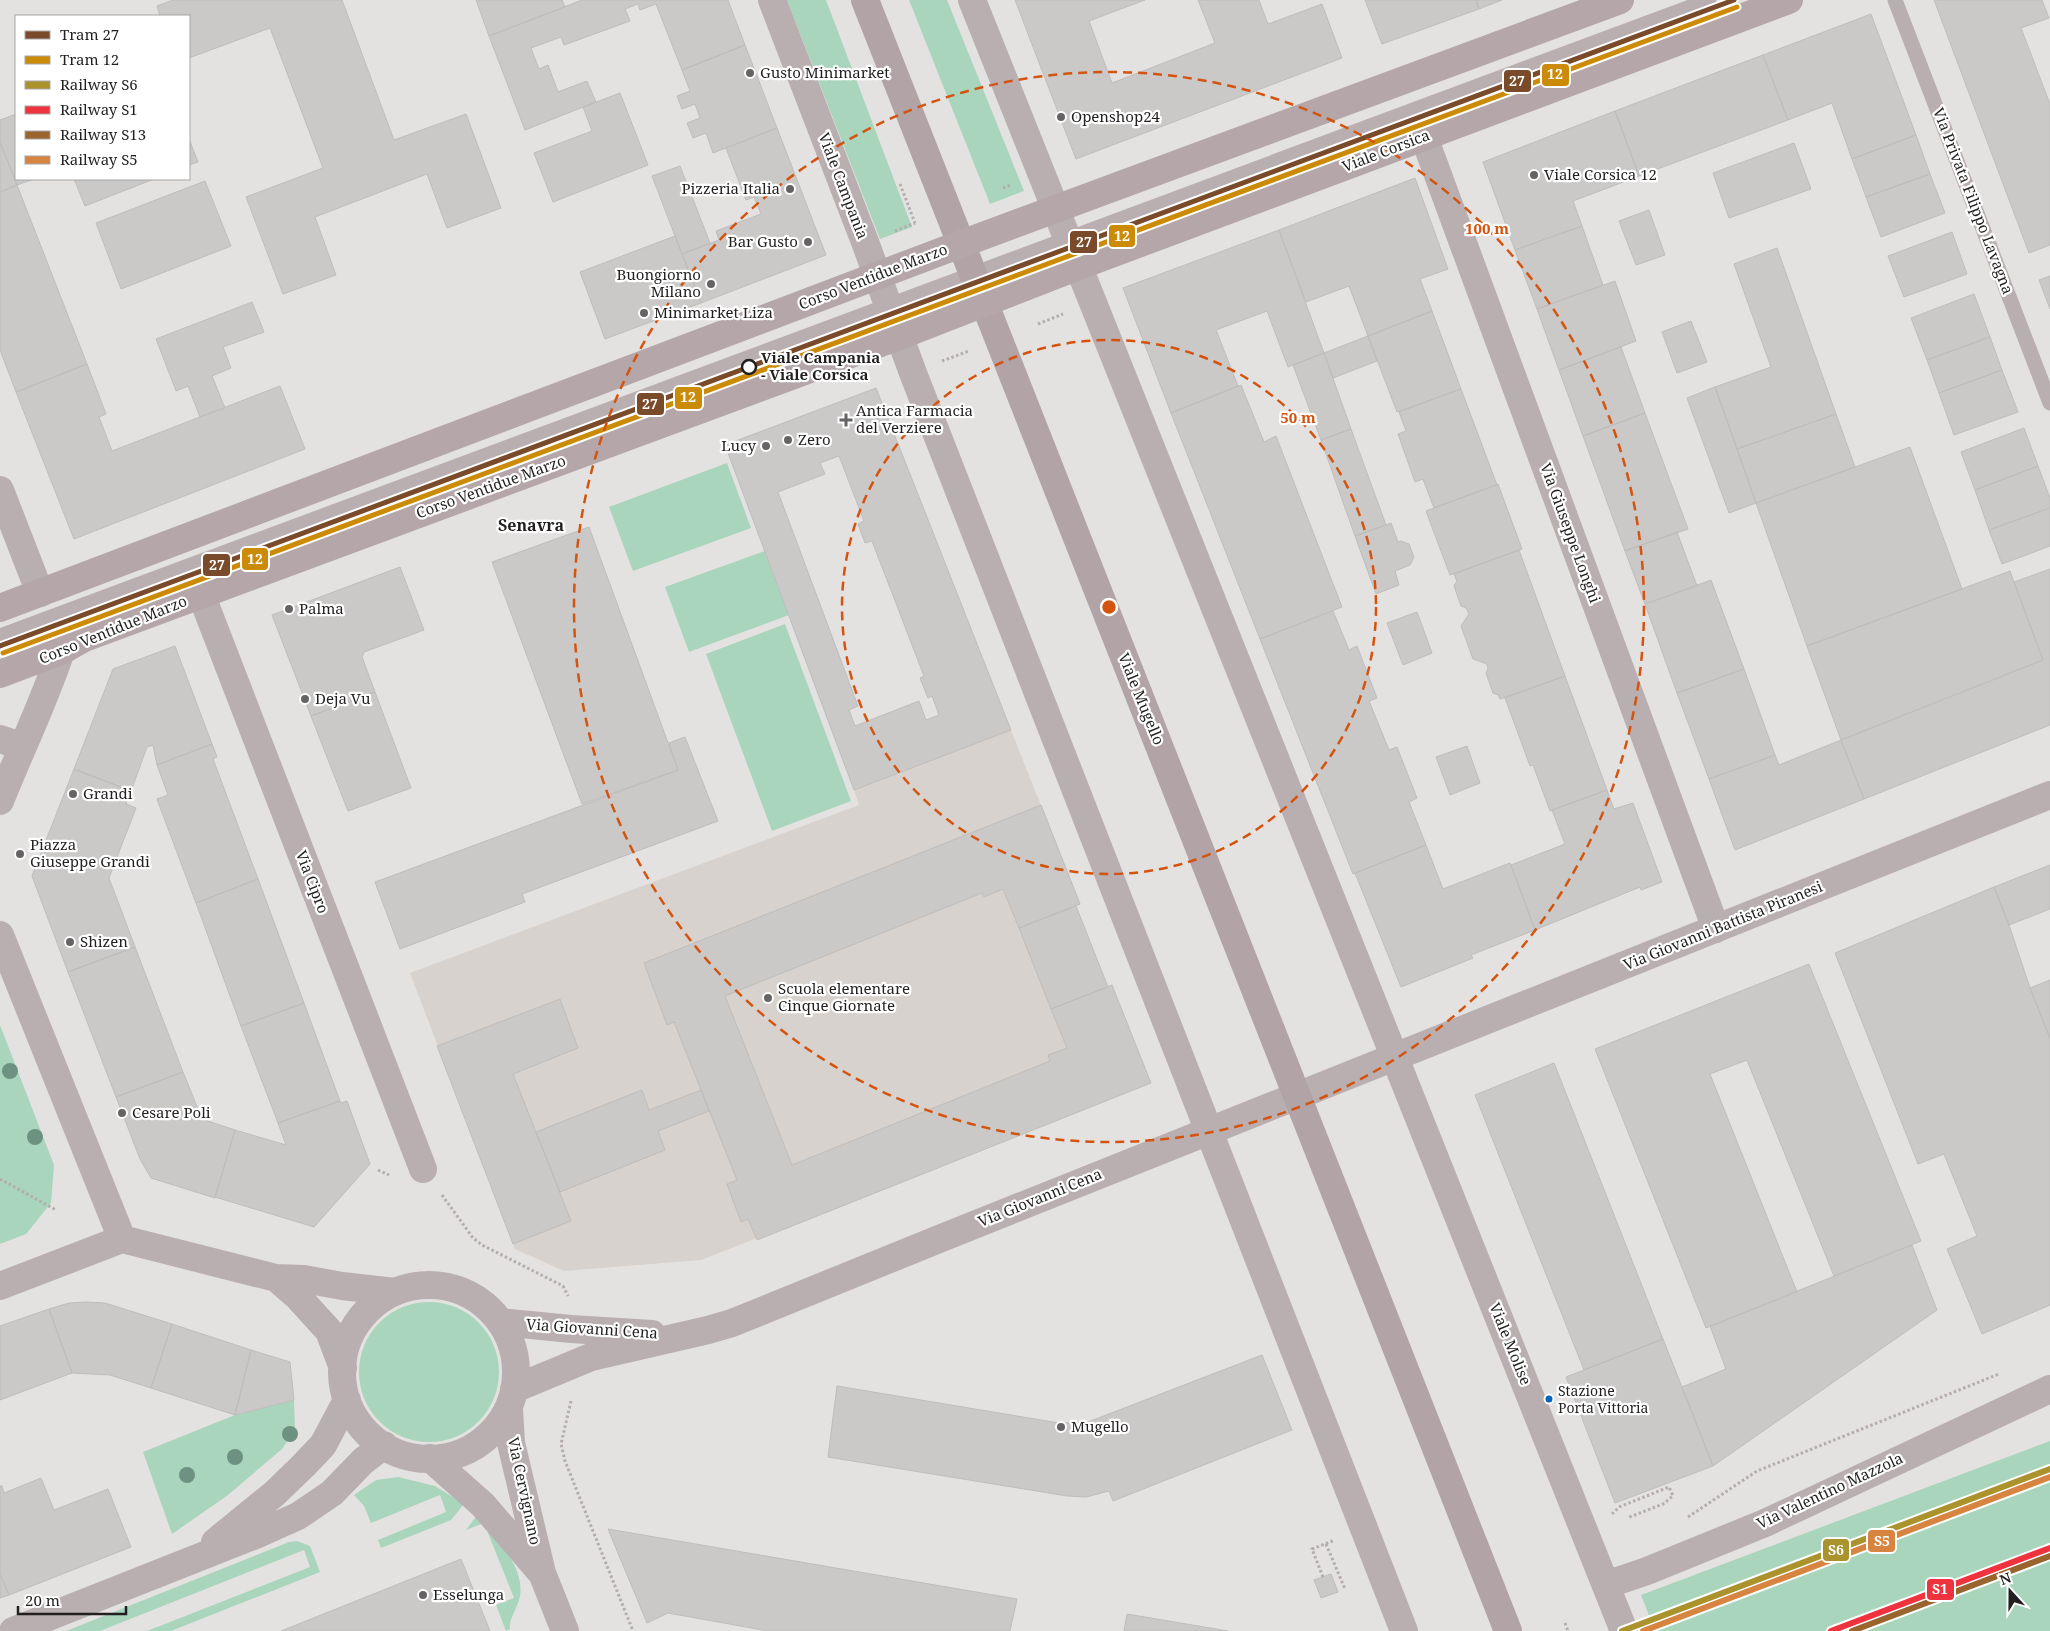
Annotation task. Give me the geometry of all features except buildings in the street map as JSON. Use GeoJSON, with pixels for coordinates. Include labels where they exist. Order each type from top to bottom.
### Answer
{"type":"FeatureCollection","features":[{"type":"Feature","properties":{"kind":"main road"},"geometry":{"type":"LineString","coordinates":[[865,0],[984,303]]}},
{"type":"Feature","properties":{"kind":"main road"},"geometry":{"type":"LineString","coordinates":[[961,244],[1620,0]]}},
{"type":"Feature","properties":{"kind":"main road","name":"Viale Corsica"},"geometry":{"type":"LineString","coordinates":[[984,303],[1789,0]]}},
{"type":"Feature","properties":{"kind":"main road","name":"Corso Ventidue Marzo"},"geometry":{"type":"LineString","coordinates":[[0,608],[961,244]]}},
{"type":"Feature","properties":{"kind":"main road","name":"Corso Ventidue Marzo"},"geometry":{"type":"LineString","coordinates":[[0,674],[62,651],[84,638],[984,303]]}},
{"type":"Feature","properties":{"kind":"main road","name":"Viale Mugello"},"geometry":{"type":"LineString","coordinates":[[984,303],[1297,1096]]}},
{"type":"Feature","properties":{"kind":"main road"},"geometry":{"type":"LineString","coordinates":[[1297,1096],[1508,1631]]}},
{"type":"Feature","properties":{"kind":"street","name":"Viale Campania"},"geometry":{"type":"LineString","coordinates":[[772,0],[913,373],[1209,1131]]}},
{"type":"Feature","properties":{"kind":"street"},"geometry":{"type":"LineString","coordinates":[[972,0],[1395,1056]]}},
{"type":"Feature","properties":{"kind":"street","name":"Via Giuseppe Longhi"},"geometry":{"type":"LineString","coordinates":[[1424,137],[1716,929]]}},
{"type":"Feature","properties":{"kind":"street"},"geometry":{"type":"LineString","coordinates":[[0,490],[40,593]]}},
{"type":"Feature","properties":{"kind":"street","name":"Via Cipro"},"geometry":{"type":"LineString","coordinates":[[201,594],[422,1170]]}},
{"type":"Feature","properties":{"kind":"street"},"geometry":{"type":"LineString","coordinates":[[0,801],[11,742],[51,683],[62,651]]}},
{"type":"Feature","properties":{"kind":"street","name":"Via Giovanni Battista Piranesi"},"geometry":{"type":"LineString","coordinates":[[1395,1056],[2050,795]]}},
{"type":"Feature","properties":{"kind":"street"},"geometry":{"type":"LineString","coordinates":[[0,935],[122,1240]]}},
{"type":"Feature","properties":{"kind":"street","name":"Via Giovanni Cena"},"geometry":{"type":"LineString","coordinates":[[512,1399],[591,1357],[724,1326],[1395,1056]]}},
{"type":"Feature","properties":{"kind":"street","name":"Viale Molise"},"geometry":{"type":"LineString","coordinates":[[1395,1056],[1624,1631]]}},
{"type":"Feature","properties":{"kind":"street"},"geometry":{"type":"LineString","coordinates":[[1209,1131],[1404,1631]]}},
{"type":"Feature","properties":{"kind":"street"},"geometry":{"type":"LineString","coordinates":[[0,1286],[122,1240],[276,1278],[304,1279],[342,1286],[395,1292]]}},
{"type":"Feature","properties":{"kind":"street"},"geometry":{"type":"LineString","coordinates":[[276,1278],[298,1297],[329,1331],[342,1368]]}},
{"type":"Feature","properties":{"kind":"street","name":"Via Giovanni Cena"},"geometry":{"type":"LineString","coordinates":[[426,1285],[453,1289],[477,1299],[500,1322],[515,1356],[516,1378],[512,1399],[489,1435],[471,1448],[453,1454],[430,1458],[408,1456],[384,1445],[363,1428],[347,1400],[342,1368],[350,1337],[361,1318],[379,1301],[395,1292],[426,1285]]}},
{"type":"Feature","properties":{"kind":"street","name":"Via Giovanni Cena"},"geometry":{"type":"LineString","coordinates":[[500,1322],[590,1330],[683,1335]]}},
{"type":"Feature","properties":{"kind":"street","name":"Via Valentino Mazzola"},"geometry":{"type":"LineString","coordinates":[[1606,1584],[1647,1571],[1765,1523],[2050,1389]]}},
{"type":"Feature","properties":{"kind":"street","name":"Via Cervignano"},"geometry":{"type":"LineString","coordinates":[[512,1399],[511,1443],[542,1573],[565,1631]]}},
{"type":"Feature","properties":{"kind":"street"},"geometry":{"type":"LineString","coordinates":[[195,1558],[274,1494],[304,1465],[323,1445],[347,1400]]}},
{"type":"Feature","properties":{"kind":"street"},"geometry":{"type":"LineString","coordinates":[[13,1631],[258,1534],[298,1516],[332,1493],[363,1461],[384,1445]]}},
{"type":"Feature","properties":{"kind":"street","name":"Via Cervignano"},"geometry":{"type":"LineString","coordinates":[[430,1458],[483,1505],[542,1573]]}},
{"type":"Feature","properties":{"kind":"lane","name":"Viale Corsica"},"geometry":{"type":"LineString","coordinates":[[973,273],[1709,0]]}},
{"type":"Feature","properties":{"kind":"lane","name":"Via Privata Filippo Lavagna"},"geometry":{"type":"LineString","coordinates":[[1895,0],[2050,403]]}},
{"type":"Feature","properties":{"kind":"lane","name":"Corso Ventidue Marzo"},"geometry":{"type":"LineString","coordinates":[[0,636],[973,273]]}},
{"type":"Feature","properties":{"kind":"path"},"geometry":{"type":"LineString","coordinates":[[888,233],[918,222]]}},
{"type":"Feature","properties":{"kind":"path"},"geometry":{"type":"LineString","coordinates":[[1038,324],[1070,311]]}},
{"type":"Feature","properties":{"kind":"path"},"geometry":{"type":"LineString","coordinates":[[938,363],[971,350]]}},
{"type":"Feature","properties":{"kind":"path"},"geometry":{"type":"LineString","coordinates":[[422,1170],[473,1238],[496,1253],[562,1286],[568,1295],[569,1301]]}},
{"type":"Feature","properties":{"kind":"path"},"geometry":{"type":"LineString","coordinates":[[0,1179],[56,1210]]}},
{"type":"Feature","properties":{"kind":"path"},"geometry":{"type":"LineString","coordinates":[[1682,1522],[1757,1470],[2004,1372]]}},
{"type":"Feature","properties":{"kind":"path"},"geometry":{"type":"LineString","coordinates":[[572,1395],[561,1444],[565,1461],[632,1631]]}},
{"type":"Feature","properties":{"kind":"path"},"geometry":{"type":"LineString","coordinates":[[1607,1519],[1619,1507],[1669,1487],[1673,1496],[1664,1504],[1627,1518]]}},
{"type":"Feature","properties":{"kind":"path"},"geometry":{"type":"LineString","coordinates":[[1323,1577],[1312,1549],[1343,1536]]}},
{"type":"Feature","properties":{"kind":"path"},"geometry":{"type":"LineString","coordinates":[[1326,1544],[1345,1589]]}},
{"type":"Feature","properties":{"kind":"path"},"geometry":{"type":"LineString","coordinates":[[1565,1622],[1568,1631]]}},
{"type":"Feature","properties":{"kind":"shaded area","name":"Scuola elementare Cinque Giornate"},"geometry":{"type":"Polygon","coordinates":[[[1011,730],[1080,904],[1076,906],[1108,987],[1112,985],[1151,1083],[701,1260],[564,1271],[515,1249],[410,973],[859,805],[854,790],[1011,730]]]}},
{"type":"Feature","properties":{"kind":"green space"},"geometry":{"type":"Polygon","coordinates":[[[787,0],[826,0],[912,227],[880,239],[787,0]]]}},
{"type":"Feature","properties":{"kind":"green space"},"geometry":{"type":"Polygon","coordinates":[[[909,0],[947,0],[1024,191],[990,204],[909,0]]]}},
{"type":"Feature","properties":{"kind":"green space"},"geometry":{"type":"Polygon","coordinates":[[[727,463],[751,528],[633,571],[609,507],[727,463]]]}},
{"type":"Feature","properties":{"kind":"green space"},"geometry":{"type":"Polygon","coordinates":[[[765,551],[789,615],[689,652],[665,587],[765,551]]]}},
{"type":"Feature","properties":{"kind":"green space"},"geometry":{"type":"Polygon","coordinates":[[[785,624],[851,801],[772,831],[706,654],[785,624]]]}},
{"type":"Feature","properties":{"kind":"green space"},"geometry":{"type":"Polygon","coordinates":[[[0,1025],[54,1165],[51,1203],[26,1234],[0,1244],[0,1025]]]}},
{"type":"Feature","properties":{"kind":"green space"},"geometry":{"type":"Polygon","coordinates":[[[429,1302],[443,1303],[456,1307],[479,1322],[494,1345],[498,1358],[498,1386],[494,1399],[479,1422],[456,1437],[443,1441],[429,1442],[415,1441],[402,1437],[379,1422],[364,1399],[360,1386],[359,1372],[360,1358],[364,1345],[379,1322],[402,1307],[415,1303],[429,1302]]]}},
{"type":"Feature","properties":{"kind":"green space"},"geometry":{"type":"Polygon","coordinates":[[[294,1400],[295,1430],[282,1449],[228,1495],[172,1534],[143,1452],[235,1415],[294,1400]]]}},
{"type":"Feature","properties":{"kind":"green space"},"geometry":{"type":"Polygon","coordinates":[[[2050,1441],[2050,1631],[1655,1631],[1641,1595],[2050,1441]]]}},
{"type":"Feature","properties":{"kind":"green space"},"geometry":{"type":"Polygon","coordinates":[[[398,1477],[435,1486],[464,1504],[451,1520],[381,1548],[378,1540],[446,1512],[440,1495],[371,1523],[364,1506],[354,1495],[376,1480],[398,1477]]]}},
{"type":"Feature","properties":{"kind":"green space"},"geometry":{"type":"Polygon","coordinates":[[[478,1514],[507,1552],[518,1574],[520,1596],[511,1620],[510,1629],[506,1631],[496,1605],[514,1598],[484,1523],[466,1530],[478,1514]]]}},
{"type":"Feature","properties":{"kind":"green space"},"geometry":{"type":"Polygon","coordinates":[[[297,1541],[310,1546],[320,1572],[171,1631],[147,1631],[310,1567],[304,1550],[100,1631],[66,1631],[289,1542],[297,1541]]]}},
{"type":"Feature","properties":{"kind":"tram line","name":"27"},"geometry":{"type":"LineString","coordinates":[[0,646],[1734,0]]}},
{"type":"Feature","properties":{"kind":"tram line","name":"12"},"geometry":{"type":"LineString","coordinates":[[3,653],[1737,7]]}},
{"type":"Feature","properties":{"kind":"rail line","name":"S6"},"geometry":{"type":"LineString","coordinates":[[1622,1631],[2050,1469]]}},
{"type":"Feature","properties":{"kind":"rail line","name":"S5"},"geometry":{"type":"LineString","coordinates":[[1643,1631],[2050,1477]]}},
{"type":"Feature","properties":{"kind":"rail line","name":"S1"},"geometry":{"type":"LineString","coordinates":[[1831,1631],[2050,1548]]}},
{"type":"Feature","properties":{"kind":"rail line","name":"S13"},"geometry":{"type":"LineString","coordinates":[[1852,1631],[2050,1556]]}},
{"type":"Feature","properties":{"kind":"place","name":"Gusto Minimarket"},"geometry":{"type":"Point","coordinates":[750,73]}},
{"type":"Feature","properties":{"kind":"place","name":"Openshop24"},"geometry":{"type":"Point","coordinates":[1061,117]}},
{"type":"Feature","properties":{"kind":"place","name":"Viale Corsica 12"},"geometry":{"type":"Point","coordinates":[1534,175]}},
{"type":"Feature","properties":{"kind":"place","name":"Pizzeria Italia"},"geometry":{"type":"Point","coordinates":[790,189]}},
{"type":"Feature","properties":{"kind":"place","name":"Bar Gusto"},"geometry":{"type":"Point","coordinates":[808,242]}},
{"type":"Feature","properties":{"kind":"place","name":"Buongiorno Milano"},"geometry":{"type":"Point","coordinates":[711,284]}},
{"type":"Feature","properties":{"kind":"place","name":"Minimarket Liza"},"geometry":{"type":"Point","coordinates":[644,313]}},
{"type":"Feature","properties":{"kind":"place","name":"Viale Campania - Viale Corsica"},"geometry":{"type":"Point","coordinates":[749,367]}},
{"type":"Feature","properties":{"kind":"place","name":"Antica Farmacia del Verziere"},"geometry":{"type":"Point","coordinates":[846,420]}},
{"type":"Feature","properties":{"kind":"place","name":"Zero"},"geometry":{"type":"Point","coordinates":[788,440]}},
{"type":"Feature","properties":{"kind":"place","name":"Lucy"},"geometry":{"type":"Point","coordinates":[766,446]}},
{"type":"Feature","properties":{"kind":"place","name":"Palma"},"geometry":{"type":"Point","coordinates":[289,609]}},
{"type":"Feature","properties":{"kind":"place","name":"Deja Vu"},"geometry":{"type":"Point","coordinates":[305,699]}},
{"type":"Feature","properties":{"kind":"place","name":"Grandi"},"geometry":{"type":"Point","coordinates":[73,794]}},
{"type":"Feature","properties":{"kind":"place","name":"Piazza Giuseppe Grandi"},"geometry":{"type":"Point","coordinates":[20,854]}},
{"type":"Feature","properties":{"kind":"place","name":"Shizen"},"geometry":{"type":"Point","coordinates":[70,942]}},
{"type":"Feature","properties":{"kind":"place","name":"Scuola elementare Cinque Giornate"},"geometry":{"type":"Point","coordinates":[768,998]}},
{"type":"Feature","properties":{"kind":"place","name":"Cesare Poli"},"geometry":{"type":"Point","coordinates":[122,1113]}},
{"type":"Feature","properties":{"kind":"place","name":"Stazione Porta Vittoria"},"geometry":{"type":"Point","coordinates":[1549,1399]}},
{"type":"Feature","properties":{"kind":"place","name":"Mugello"},"geometry":{"type":"Point","coordinates":[1061,1427]}},
{"type":"Feature","properties":{"kind":"place","name":"Esselunga"},"geometry":{"type":"Point","coordinates":[423,1595]}},
{"type":"Feature","properties":{"kind":"district","name":"Senavra"},"geometry":{"type":"Point","coordinates":[531,525]}}]}
